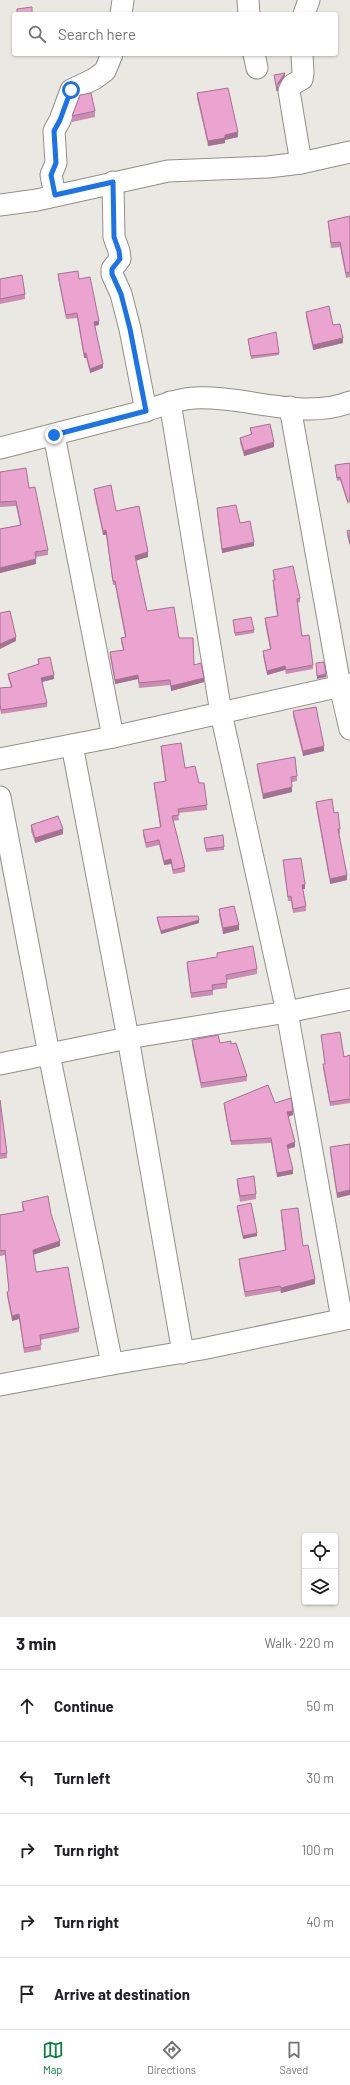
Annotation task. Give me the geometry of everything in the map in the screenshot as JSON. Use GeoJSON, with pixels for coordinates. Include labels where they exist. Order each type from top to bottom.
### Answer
{"type":"FeatureCollection","features":[{"type":"Feature","properties":{"kind":"street"},"geometry":{"type":"LineString","coordinates":[[121,12],[124,0]]}},
{"type":"Feature","properties":{"kind":"street"},"geometry":{"type":"LineString","coordinates":[[248,0],[249,12]]}},
{"type":"Feature","properties":{"kind":"street"},"geometry":{"type":"LineString","coordinates":[[305,12],[309,0]]}},
{"type":"Feature","properties":{"kind":"street"},"geometry":{"type":"LineString","coordinates":[[55,195],[51,175],[56,163],[54,131],[60,120],[71,90],[74,87],[94,79],[105,71],[111,56]]}},
{"type":"Feature","properties":{"kind":"street"},"geometry":{"type":"LineString","coordinates":[[301,163],[290,91],[292,85],[302,79],[302,56]]}},
{"type":"Feature","properties":{"kind":"street"},"geometry":{"type":"LineString","coordinates":[[0,205],[27,202],[168,171],[268,167],[301,163],[350,152]]}},
{"type":"Feature","properties":{"kind":"street"},"geometry":{"type":"LineString","coordinates":[[113,182],[114,237],[120,259],[112,269],[112,274],[121,294],[130,329],[146,411]]}},
{"type":"Feature","properties":{"kind":"street"},"geometry":{"type":"LineString","coordinates":[[0,448],[146,411],[170,402],[194,398],[290,407],[334,408],[350,402]]}},
{"type":"Feature","properties":{"kind":"street"},"geometry":{"type":"LineString","coordinates":[[0,1385],[112,1364],[183,1353],[346,1318],[287,1012],[221,713],[170,402]]}},
{"type":"Feature","properties":{"kind":"street"},"geometry":{"type":"LineString","coordinates":[[290,407],[345,685],[350,729]]}},
{"type":"Feature","properties":{"kind":"street"},"geometry":{"type":"LineString","coordinates":[[54,435],[113,738]]}},
{"type":"Feature","properties":{"kind":"street"},"geometry":{"type":"LineString","coordinates":[[0,759],[113,738],[345,685]]}},
{"type":"Feature","properties":{"kind":"street"},"geometry":{"type":"LineString","coordinates":[[72,745],[128,1038],[183,1353]]}},
{"type":"Feature","properties":{"kind":"street"},"geometry":{"type":"LineString","coordinates":[[0,797],[49,1054],[112,1364]]}},
{"type":"Feature","properties":{"kind":"street"},"geometry":{"type":"LineString","coordinates":[[0,1064],[128,1038],[287,1012],[350,999]]}},
{"type":"Feature","properties":{"kind":"building"},"geometry":{"type":"Polygon","coordinates":[[[32,7],[32,12],[17,12],[17,9],[32,7]]]}},
{"type":"Feature","properties":{"kind":"building"},"geometry":{"type":"Polygon","coordinates":[[[285,73],[278,83],[277,91],[274,75],[285,73]]]}},
{"type":"Feature","properties":{"kind":"building"},"geometry":{"type":"Polygon","coordinates":[[[228,88],[238,132],[225,135],[225,138],[208,141],[197,93],[228,88]]]}},
{"type":"Feature","properties":{"kind":"building"},"geometry":{"type":"Polygon","coordinates":[[[91,93],[95,111],[72,116],[80,95],[91,93]]]}},
{"type":"Feature","properties":{"kind":"building"},"geometry":{"type":"Polygon","coordinates":[[[350,216],[350,272],[346,273],[340,242],[331,243],[328,221],[350,216]]]}},
{"type":"Feature","properties":{"kind":"building"},"geometry":{"type":"Polygon","coordinates":[[[78,271],[79,279],[90,277],[99,321],[94,322],[103,364],[90,369],[86,353],[84,354],[77,313],[66,315],[58,274],[78,271]]]}},
{"type":"Feature","properties":{"kind":"building"},"geometry":{"type":"Polygon","coordinates":[[[22,275],[25,294],[0,299],[0,279],[22,275]]]}},
{"type":"Feature","properties":{"kind":"building"},"geometry":{"type":"Polygon","coordinates":[[[329,306],[333,325],[340,324],[343,338],[313,345],[306,312],[329,306]]]}},
{"type":"Feature","properties":{"kind":"building"},"geometry":{"type":"Polygon","coordinates":[[[276,332],[279,353],[251,356],[248,339],[276,332]]]}},
{"type":"Feature","properties":{"kind":"building"},"geometry":{"type":"Polygon","coordinates":[[[270,424],[274,442],[244,451],[240,438],[252,434],[250,428],[270,424]]]}},
{"type":"Feature","properties":{"kind":"building"},"geometry":{"type":"Polygon","coordinates":[[[350,463],[350,502],[348,502],[340,477],[337,478],[335,465],[350,463]]]}},
{"type":"Feature","properties":{"kind":"building"},"geometry":{"type":"Polygon","coordinates":[[[26,468],[29,488],[35,487],[48,550],[35,552],[36,559],[0,568],[0,529],[21,525],[16,501],[0,502],[0,472],[26,468]]]}},
{"type":"Feature","properties":{"kind":"building"},"geometry":{"type":"Polygon","coordinates":[[[111,485],[116,511],[139,506],[148,552],[135,556],[147,611],[174,607],[179,638],[193,638],[194,665],[201,663],[204,678],[171,686],[170,680],[139,683],[138,675],[115,680],[110,652],[124,650],[121,638],[126,637],[115,581],[113,581],[106,530],[103,531],[94,489],[111,485]]]}},
{"type":"Feature","properties":{"kind":"building"},"geometry":{"type":"Polygon","coordinates":[[[236,505],[240,523],[250,521],[254,542],[222,549],[217,508],[236,505]]]}},
{"type":"Feature","properties":{"kind":"building"},"geometry":{"type":"Polygon","coordinates":[[[350,530],[350,543],[347,531],[350,530]]]}},
{"type":"Feature","properties":{"kind":"building"},"geometry":{"type":"Polygon","coordinates":[[[293,566],[300,598],[297,599],[302,636],[309,635],[313,665],[286,670],[285,666],[267,671],[263,651],[271,649],[265,618],[278,616],[273,570],[293,566]]]}},
{"type":"Feature","properties":{"kind":"building"},"geometry":{"type":"Polygon","coordinates":[[[10,611],[16,637],[0,644],[0,613],[10,611]]]}},
{"type":"Feature","properties":{"kind":"building"},"geometry":{"type":"Polygon","coordinates":[[[251,617],[254,630],[235,633],[233,620],[251,617]]]}},
{"type":"Feature","properties":{"kind":"building"},"geometry":{"type":"Polygon","coordinates":[[[50,657],[54,675],[41,678],[47,703],[1,710],[0,688],[12,687],[8,674],[39,664],[38,659],[50,657]]]}},
{"type":"Feature","properties":{"kind":"building"},"geometry":{"type":"Polygon","coordinates":[[[324,662],[326,674],[317,676],[316,663],[324,662]]]}},
{"type":"Feature","properties":{"kind":"building"},"geometry":{"type":"Polygon","coordinates":[[[316,707],[324,746],[303,751],[293,711],[316,707]]]}},
{"type":"Feature","properties":{"kind":"building"},"geometry":{"type":"Polygon","coordinates":[[[181,743],[185,768],[195,766],[199,783],[204,783],[207,805],[178,809],[179,815],[172,816],[185,867],[173,870],[171,859],[164,861],[159,840],[146,843],[143,830],[161,827],[154,783],[166,781],[161,746],[181,743]]]}},
{"type":"Feature","properties":{"kind":"building"},"geometry":{"type":"Polygon","coordinates":[[[295,757],[297,776],[291,777],[292,787],[263,794],[257,764],[295,757]]]}},
{"type":"Feature","properties":{"kind":"building"},"geometry":{"type":"Polygon","coordinates":[[[332,799],[334,813],[338,812],[340,829],[338,829],[347,875],[330,879],[316,802],[332,799]]]}},
{"type":"Feature","properties":{"kind":"building"},"geometry":{"type":"Polygon","coordinates":[[[58,816],[63,829],[35,838],[31,825],[58,816]]]}},
{"type":"Feature","properties":{"kind":"building"},"geometry":{"type":"Polygon","coordinates":[[[223,835],[224,847],[206,849],[204,838],[223,835]]]}},
{"type":"Feature","properties":{"kind":"building"},"geometry":{"type":"Polygon","coordinates":[[[301,858],[305,884],[302,885],[306,906],[293,909],[291,896],[288,897],[283,860],[301,858]]]}},
{"type":"Feature","properties":{"kind":"building"},"geometry":{"type":"Polygon","coordinates":[[[234,906],[239,925],[223,928],[219,909],[234,906]]]}},
{"type":"Feature","properties":{"kind":"building"},"geometry":{"type":"Polygon","coordinates":[[[198,916],[199,920],[161,931],[157,917],[198,916]]]}},
{"type":"Feature","properties":{"kind":"building"},"geometry":{"type":"Polygon","coordinates":[[[253,946],[257,969],[226,975],[227,983],[212,985],[213,990],[191,993],[187,962],[217,957],[217,953],[253,946]]]}},
{"type":"Feature","properties":{"kind":"building"},"geometry":{"type":"Polygon","coordinates":[[[340,1032],[344,1057],[350,1055],[350,1099],[330,1102],[323,1064],[325,1064],[321,1035],[340,1032]]]}},
{"type":"Feature","properties":{"kind":"building"},"geometry":{"type":"Polygon","coordinates":[[[218,1035],[220,1043],[231,1041],[231,1044],[236,1043],[247,1076],[201,1083],[192,1040],[218,1035]]]}},
{"type":"Feature","properties":{"kind":"building"},"geometry":{"type":"Polygon","coordinates":[[[268,1085],[275,1103],[291,1098],[293,1111],[287,1112],[295,1142],[287,1145],[293,1170],[277,1173],[271,1138],[231,1141],[224,1103],[268,1085]]]}},
{"type":"Feature","properties":{"kind":"building"},"geometry":{"type":"Polygon","coordinates":[[[0,1100],[7,1153],[0,1154],[0,1100]]]}},
{"type":"Feature","properties":{"kind":"building"},"geometry":{"type":"Polygon","coordinates":[[[350,1144],[350,1190],[337,1193],[330,1147],[350,1144]]]}},
{"type":"Feature","properties":{"kind":"building"},"geometry":{"type":"Polygon","coordinates":[[[254,1176],[256,1194],[240,1196],[237,1179],[254,1176]]]}},
{"type":"Feature","properties":{"kind":"building"},"geometry":{"type":"Polygon","coordinates":[[[48,1196],[51,1214],[60,1241],[33,1250],[36,1272],[68,1267],[79,1328],[40,1335],[41,1345],[24,1348],[19,1314],[12,1316],[7,1292],[9,1291],[5,1250],[0,1251],[0,1215],[24,1211],[22,1202],[48,1196]]]}},
{"type":"Feature","properties":{"kind":"building"},"geometry":{"type":"Polygon","coordinates":[[[251,1203],[257,1233],[243,1236],[237,1206],[251,1203]]]}},
{"type":"Feature","properties":{"kind":"building"},"geometry":{"type":"Polygon","coordinates":[[[298,1208],[303,1246],[308,1245],[315,1279],[281,1288],[280,1286],[245,1292],[239,1259],[286,1250],[281,1210],[298,1208]]]}},
{"type":"Feature","properties":{"kind":"route"},"geometry":{"type":"LineString","coordinates":[[54,435],[146,411],[130,329],[121,294],[113,280],[112,274],[112,269],[120,259],[114,237],[113,182],[55,195],[51,175],[56,163],[54,131],[60,120],[71,90]]}}]}
